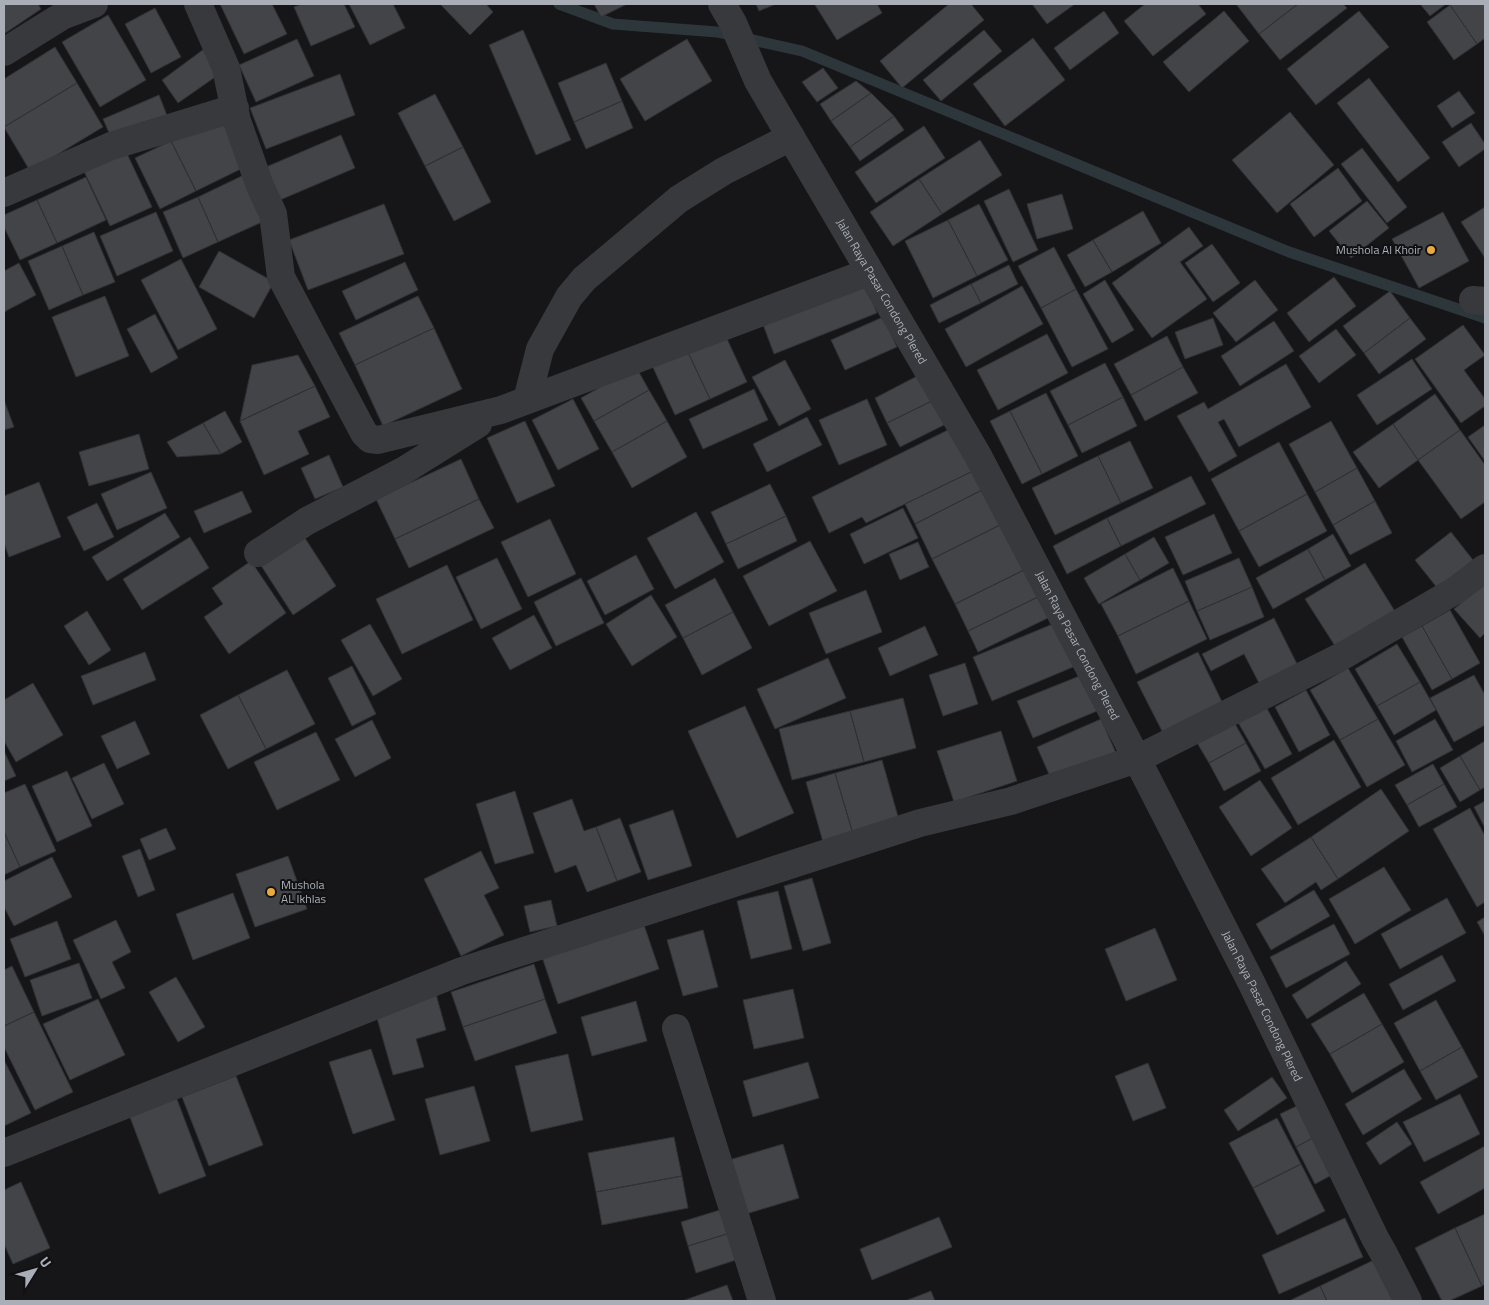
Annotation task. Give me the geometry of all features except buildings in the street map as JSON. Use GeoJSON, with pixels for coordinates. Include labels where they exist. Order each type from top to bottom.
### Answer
{"type":"FeatureCollection","features":[{"type":"Feature","properties":{"kind":"street"},"geometry":{"type":"LineString","coordinates":[[4,52],[62,16],[94,4]]}},
{"type":"Feature","properties":{"kind":"street"},"geometry":{"type":"LineString","coordinates":[[198,4],[226,68],[237,121],[260,186],[273,214],[281,277],[364,433],[370,439],[378,440],[501,410],[869,272]]}},
{"type":"Feature","properties":{"kind":"street","name":"Jalan Raya Pasar Condong Plered"},"geometry":{"type":"LineString","coordinates":[[728,14],[758,81],[977,454],[1137,758],[1252,984],[1375,1238],[1408,1301]]}},
{"type":"Feature","properties":{"kind":"street"},"geometry":{"type":"LineString","coordinates":[[4,193],[110,146],[235,108]]}},
{"type":"Feature","properties":{"kind":"street"},"geometry":{"type":"LineString","coordinates":[[527,400],[540,349],[568,297],[584,279],[679,199],[724,171],[791,137]]}},
{"type":"Feature","properties":{"kind":"street"},"geometry":{"type":"LineString","coordinates":[[258,552],[306,521],[402,471],[501,410]]}},
{"type":"Feature","properties":{"kind":"street"},"geometry":{"type":"LineString","coordinates":[[4,1153],[462,971],[920,822],[1012,801],[1137,758],[1346,654],[1456,590],[1485,568]]}},
{"type":"Feature","properties":{"kind":"street"},"geometry":{"type":"LineString","coordinates":[[676,1028],[762,1301]]}},
{"type":"Feature","properties":{"kind":"waterway"},"geometry":{"type":"LineString","coordinates":[[559,4],[613,24],[717,32],[802,51],[1289,252],[1485,318]]}},
{"type":"Feature","properties":{"kind":"place","name":"Mushola Al Khoir"},"geometry":{"type":"Point","coordinates":[1431,250]}},
{"type":"Feature","properties":{"kind":"place","name":"Mushola AL Ikhlas"},"geometry":{"type":"Point","coordinates":[271,892]}}]}
